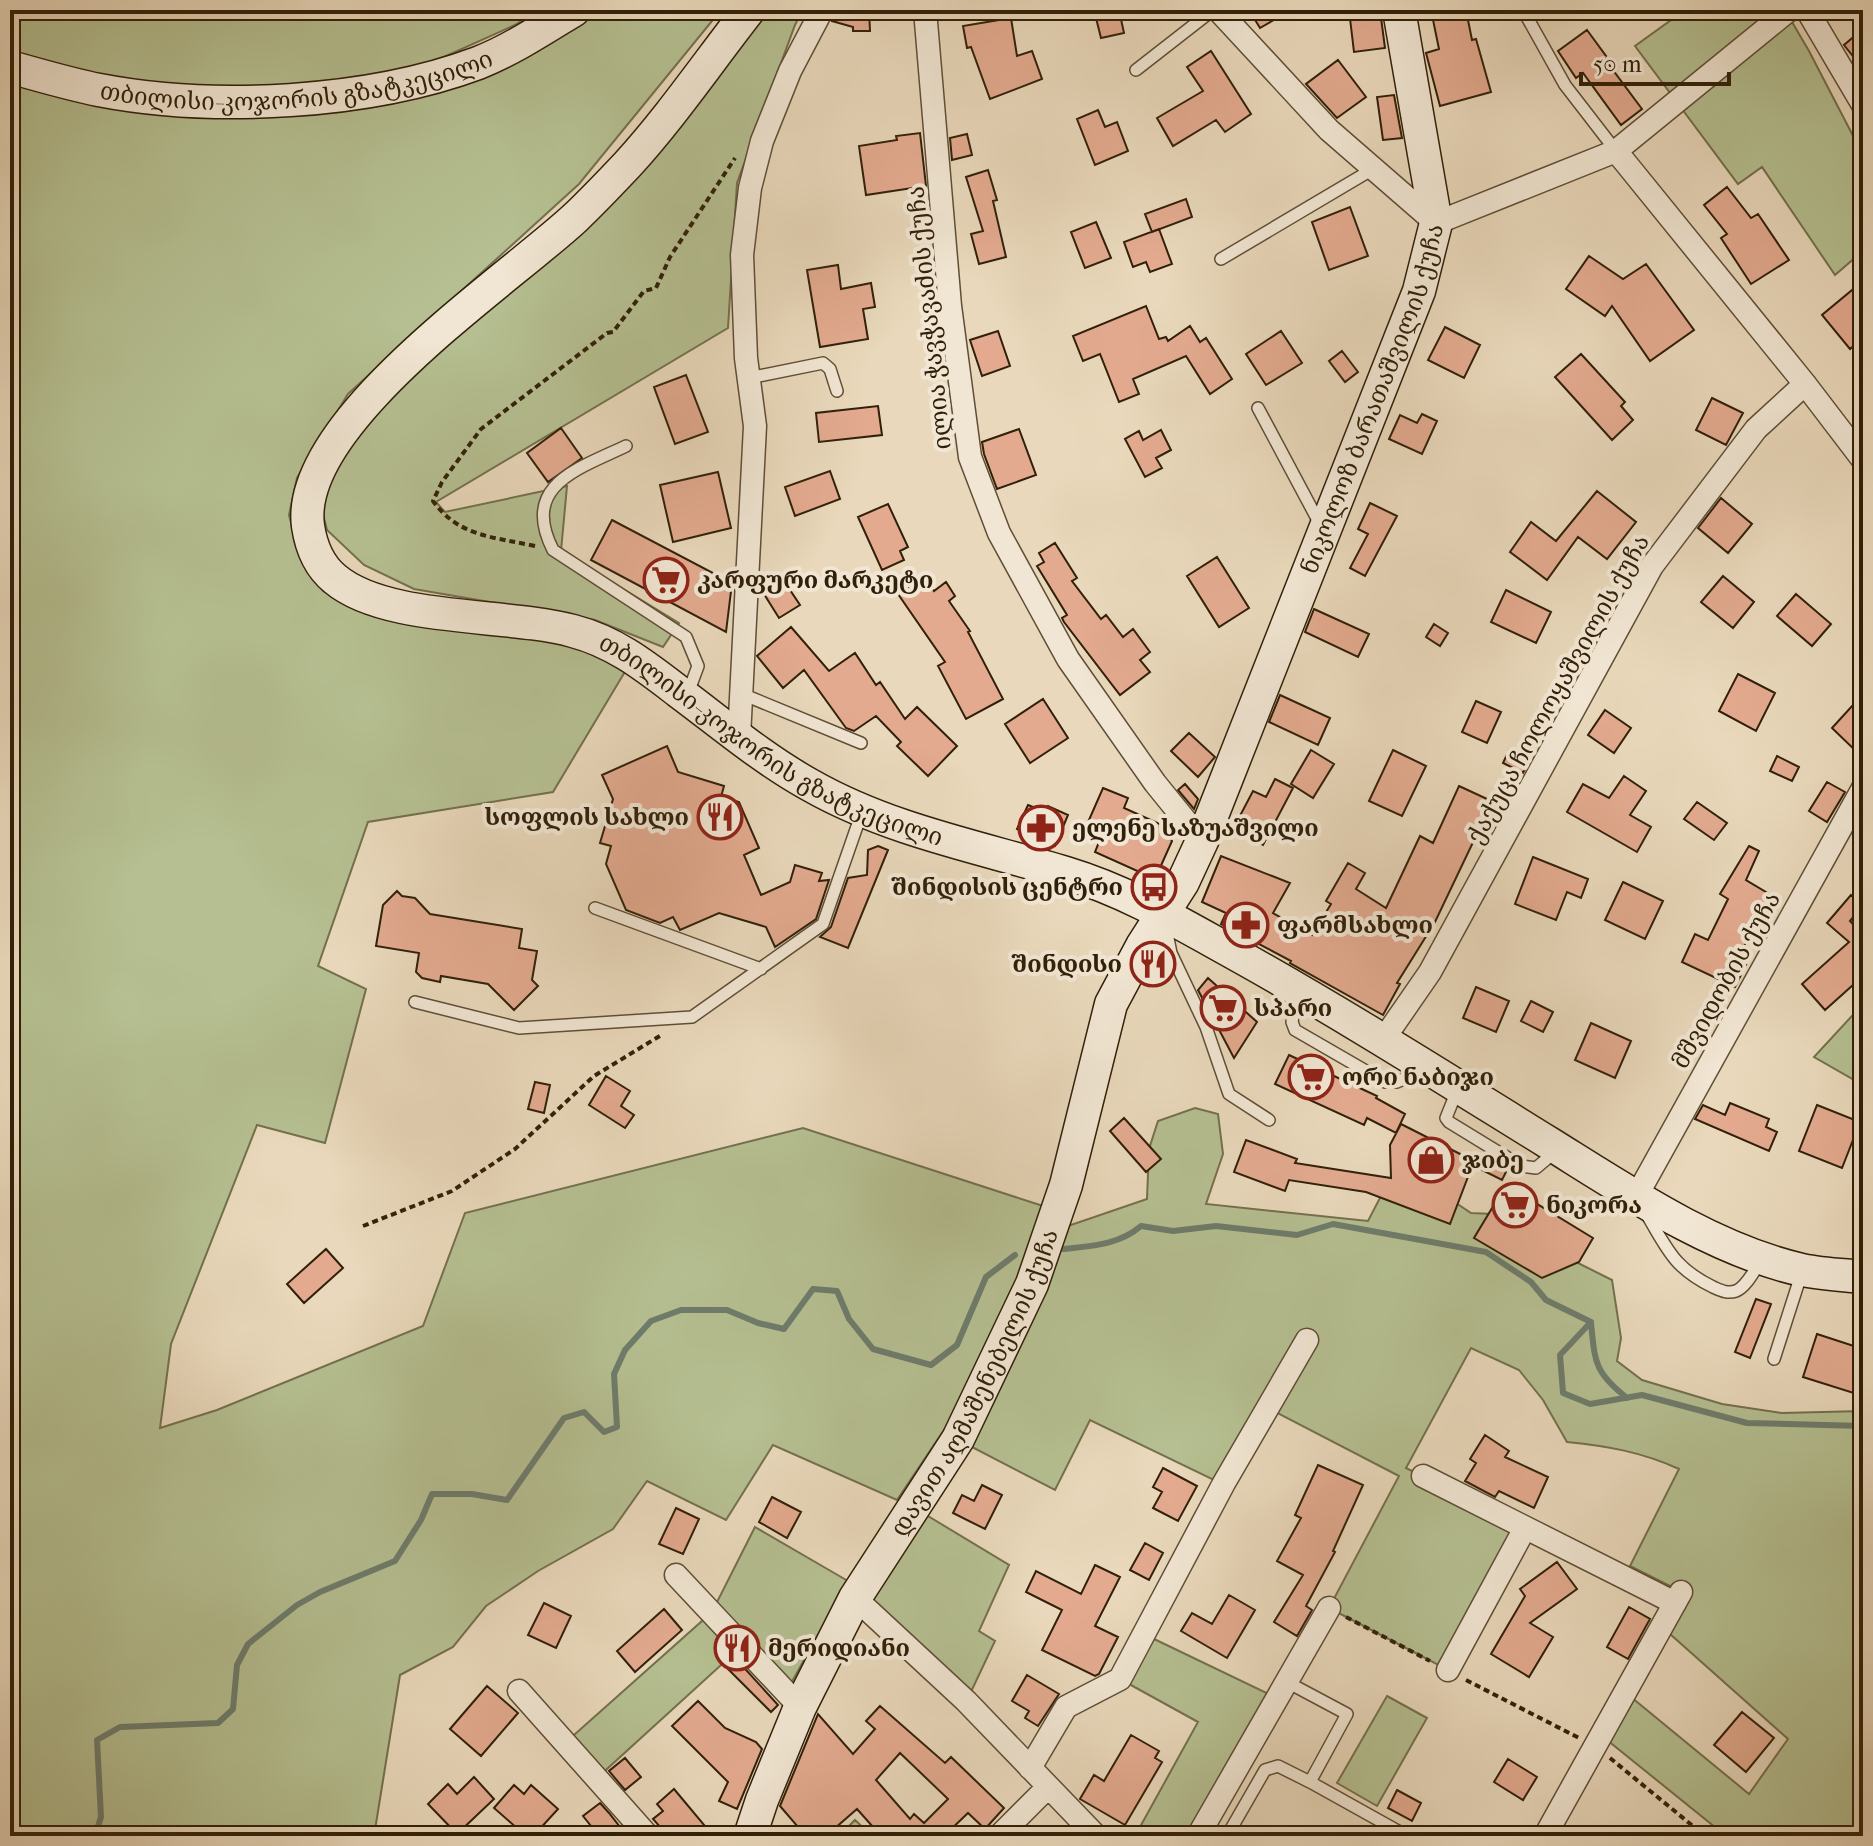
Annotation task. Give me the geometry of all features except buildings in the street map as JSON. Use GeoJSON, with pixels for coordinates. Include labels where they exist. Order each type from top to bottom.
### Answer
{"type":"FeatureCollection","features":[{"type":"Feature","properties":{"kind":"main road","name":"თბილისი-კოჯორის გზატკეცილი"},"geometry":{"type":"LineString","coordinates":[[10,67],[99,90],[175,99],[257,102],[355,92],[403,83],[479,62],[574,10]]}},
{"type":"Feature","properties":{"kind":"main road","name":"თბილისი-კოჯორის გზატკეცილი"},"geometry":{"type":"LineString","coordinates":[[749,10],[630,162],[576,217],[399,367],[354,415],[321,464],[307,508],[308,529],[323,568],[338,583],[376,600],[427,611],[570,630],[605,642],[634,657],[787,772],[862,812],[1093,881],[1131,896],[1298,989],[1636,1197],[1720,1240],[1763,1257],[1803,1270],[1863,1277]]}},
{"type":"Feature","properties":{"kind":"main road"},"geometry":{"type":"LineString","coordinates":[[1399,10],[1436,223]]}},
{"type":"Feature","properties":{"kind":"main road","name":"ნიკოლოზ ბარათაშვილის ქუჩა"},"geometry":{"type":"LineString","coordinates":[[1164,914],[1202,841],[1325,534],[1419,291],[1436,223]]}},
{"type":"Feature","properties":{"kind":"main road","name":"დავით აღმაშენებელის ქუჩა"},"geometry":{"type":"LineString","coordinates":[[750,1836],[800,1707],[855,1598],[958,1439],[1032,1284],[1066,1185],[1111,1004],[1142,946],[1164,914]]}},
{"type":"Feature","properties":{"kind":"street"},"geometry":{"type":"LineString","coordinates":[[739,737],[755,426],[742,255],[750,188],[762,141],[790,71],[822,10]]}},
{"type":"Feature","properties":{"kind":"street","name":"ილია ჭავჭავაძის ქუჩა"},"geometry":{"type":"LineString","coordinates":[[925,10],[950,306],[970,457],[999,533],[1068,659],[1155,783],[1202,841]]}},
{"type":"Feature","properties":{"kind":"street"},"geometry":{"type":"LineString","coordinates":[[1215,10],[1329,130],[1436,223]]}},
{"type":"Feature","properties":{"kind":"street","name":"ნიკოლოზ ბარათაშვილის ქუჩა"},"geometry":{"type":"LineString","coordinates":[[1436,223],[1616,151],[1789,10]]}},
{"type":"Feature","properties":{"kind":"street"},"geometry":{"type":"LineString","coordinates":[[1807,10],[1863,105]]}},
{"type":"Feature","properties":{"kind":"street"},"geometry":{"type":"LineString","coordinates":[[1616,151],[1863,460]]}},
{"type":"Feature","properties":{"kind":"street","name":"ქაქუცა ჩოლოყაშვილის ქუჩა"},"geometry":{"type":"LineString","coordinates":[[1383,1040],[1430,972],[1652,566],[1756,429],[1805,384]]}},
{"type":"Feature","properties":{"kind":"street","name":"მშვიდობის ქუჩა"},"geometry":{"type":"LineString","coordinates":[[1636,1197],[1863,788]]}},
{"type":"Feature","properties":{"kind":"street"},"geometry":{"type":"LineString","coordinates":[[1030,1768],[1066,1707],[1120,1679],[1224,1483],[1307,1340]]}},
{"type":"Feature","properties":{"kind":"street"},"geometry":{"type":"LineString","coordinates":[[1423,1476],[1525,1528],[1678,1596],[1545,1836]]}},
{"type":"Feature","properties":{"kind":"street"},"geometry":{"type":"LineString","coordinates":[[1448,1670],[1525,1528]]}},
{"type":"Feature","properties":{"kind":"street"},"geometry":{"type":"LineString","coordinates":[[676,1575],[800,1707]]}},
{"type":"Feature","properties":{"kind":"street"},"geometry":{"type":"LineString","coordinates":[[855,1598],[966,1701],[1096,1836]]}},
{"type":"Feature","properties":{"kind":"street"},"geometry":{"type":"LineString","coordinates":[[1198,1836],[1329,1608]]}},
{"type":"Feature","properties":{"kind":"street"},"geometry":{"type":"LineString","coordinates":[[519,1691],[648,1836]]}},
{"type":"Feature","properties":{"kind":"street"},"geometry":{"type":"LineString","coordinates":[[999,1836],[1048,1787]]}},
{"type":"Feature","properties":{"kind":"lane"},"geometry":{"type":"LineString","coordinates":[[1136,70],[1215,10]]}},
{"type":"Feature","properties":{"kind":"lane"},"geometry":{"type":"LineString","coordinates":[[1523,10],[1565,85],[1616,151]]}},
{"type":"Feature","properties":{"kind":"lane"},"geometry":{"type":"LineString","coordinates":[[1221,259],[1373,169]]}},
{"type":"Feature","properties":{"kind":"lane"},"geometry":{"type":"LineString","coordinates":[[749,378],[823,363],[830,369],[837,391]]}},
{"type":"Feature","properties":{"kind":"lane"},"geometry":{"type":"LineString","coordinates":[[1258,408],[1325,534]]}},
{"type":"Feature","properties":{"kind":"lane"},"geometry":{"type":"LineString","coordinates":[[626,446],[561,478],[542,513],[543,530],[553,550],[686,637],[698,666],[686,697]]}},
{"type":"Feature","properties":{"kind":"lane"},"geometry":{"type":"LineString","coordinates":[[742,694],[861,743]]}},
{"type":"Feature","properties":{"kind":"lane"},"geometry":{"type":"LineString","coordinates":[[415,1002],[519,1028],[692,1017],[823,924],[862,812]]}},
{"type":"Feature","properties":{"kind":"lane"},"geometry":{"type":"LineString","coordinates":[[595,908],[761,969]]}},
{"type":"Feature","properties":{"kind":"lane"},"geometry":{"type":"LineString","coordinates":[[1164,914],[1171,953],[1206,1027],[1229,1094],[1269,1120]]}},
{"type":"Feature","properties":{"kind":"lane"},"geometry":{"type":"LineString","coordinates":[[1298,989],[1292,1022],[1295,1030],[1385,1082],[1397,1082],[1428,1068]]}},
{"type":"Feature","properties":{"kind":"lane"},"geometry":{"type":"LineString","coordinates":[[1636,1197],[1676,1263],[1692,1276],[1724,1292],[1736,1291],[1743,1286],[1763,1257]]}},
{"type":"Feature","properties":{"kind":"lane"},"geometry":{"type":"LineString","coordinates":[[1774,1359],[1803,1270]]}},
{"type":"Feature","properties":{"kind":"lane"},"geometry":{"type":"LineString","coordinates":[[1287,1682],[1347,1714],[1310,1782]]}},
{"type":"Feature","properties":{"kind":"lane"},"geometry":{"type":"LineString","coordinates":[[1227,1836],[1265,1770],[1278,1766],[1407,1836]]}},
{"type":"Feature","properties":{"kind":"path"},"geometry":{"type":"LineString","coordinates":[[553,550],[466,530],[445,518],[433,501],[442,482],[481,429],[607,333],[613,332],[644,291],[656,288],[677,246],[741,149]]}},
{"type":"Feature","properties":{"kind":"path"},"geometry":{"type":"LineString","coordinates":[[363,1226],[452,1191],[515,1149],[594,1076],[692,1017]]}},
{"type":"Feature","properties":{"kind":"path"},"geometry":{"type":"LineString","coordinates":[[1595,1747],[1705,1836]]}},
{"type":"Feature","properties":{"kind":"green space"},"geometry":{"type":"Polygon","coordinates":[[[10,10],[539,10],[515,25],[435,61],[368,80],[256,94],[10,66],[10,10]]]}},
{"type":"Feature","properties":{"kind":"green space"},"geometry":{"type":"Polygon","coordinates":[[[589,10],[721,10],[579,184],[348,394],[297,478],[289,515],[298,550],[323,591],[370,613],[556,636],[629,665],[553,792],[368,822],[318,966],[366,989],[325,1143],[257,1125],[171,1344],[160,1428],[217,1410],[423,1326],[465,1213],[803,1128],[1043,1206],[1019,1276],[962,1403],[897,1500],[773,1445],[726,1520],[647,1481],[613,1529],[538,1571],[486,1606],[453,1647],[400,1675],[374,1836],[10,1836],[10,75],[109,102],[405,86],[589,10]]]}},
{"type":"Feature","properties":{"kind":"green space"},"geometry":{"type":"Polygon","coordinates":[[[766,10],[803,10],[737,183],[728,328],[436,502],[445,512],[567,486],[561,551],[679,623],[663,647],[595,620],[414,589],[364,565],[327,530],[320,502],[336,464],[406,379],[750,33],[766,10]]]}},
{"type":"Feature","properties":{"kind":"green space"},"geometry":{"type":"Polygon","coordinates":[[[1685,10],[1785,10],[1863,155],[1863,264],[1857,256],[1835,275],[1762,167],[1738,184],[1635,46],[1685,10]]]}},
{"type":"Feature","properties":{"kind":"green space"},"geometry":{"type":"Polygon","coordinates":[[[1863,1004],[1863,1085],[1814,1057],[1863,1004]]]}},
{"type":"Feature","properties":{"kind":"green space"},"geometry":{"type":"Polygon","coordinates":[[[1195,1108],[1218,1114],[1223,1154],[1206,1204],[1368,1221],[1382,1194],[1450,1199],[1471,1213],[1493,1214],[1612,1280],[1621,1338],[1617,1361],[1642,1380],[1722,1404],[1782,1413],[1863,1411],[1863,1836],[1726,1836],[1607,1740],[1631,1697],[1749,1794],[1788,1739],[1670,1634],[1690,1596],[1630,1566],[1679,1469],[1624,1451],[1567,1442],[1543,1400],[1519,1370],[1471,1348],[1406,1468],[1525,1528],[1448,1670],[1329,1608],[1399,1476],[1258,1403],[1218,1482],[1090,1420],[1055,1490],[970,1446],[1062,1228],[1147,1199],[1149,1149],[1158,1121],[1195,1108]]]}},
{"type":"Feature","properties":{"kind":"green space"},"geometry":{"type":"Polygon","coordinates":[[[923,1513],[1009,1565],[979,1631],[995,1641],[969,1696],[862,1598],[923,1513]]]}},
{"type":"Feature","properties":{"kind":"green space"},"geometry":{"type":"Polygon","coordinates":[[[755,1527],[848,1581],[789,1687],[714,1608],[755,1527]]]}},
{"type":"Feature","properties":{"kind":"green space"},"geometry":{"type":"Polygon","coordinates":[[[711,1613],[742,1646],[597,1778],[565,1743],[711,1613]]]}},
{"type":"Feature","properties":{"kind":"green space"},"geometry":{"type":"Polygon","coordinates":[[[1152,1638],[1273,1696],[1192,1836],[1135,1836],[1198,1722],[1129,1684],[1152,1638]]]}},
{"type":"Feature","properties":{"kind":"green space"},"geometry":{"type":"Polygon","coordinates":[[[1387,1696],[1427,1718],[1377,1806],[1337,1783],[1387,1696]]]}},
{"type":"Feature","properties":{"kind":"green space"},"geometry":{"type":"Polygon","coordinates":[[[855,1820],[872,1836],[839,1836],[855,1820]]]}},
{"type":"Feature","properties":{"kind":"waterway"},"geometry":{"type":"LineString","coordinates":[[1063,1249],[1114,1241],[1141,1226],[1173,1231],[1216,1226],[1297,1235],[1333,1224],[1486,1252],[1531,1282],[1546,1300],[1591,1322],[1560,1355],[1563,1393],[1590,1404],[1642,1395],[1747,1423],[1863,1426]]}},
{"type":"Feature","properties":{"kind":"waterway"},"geometry":{"type":"LineString","coordinates":[[95,1836],[101,1817],[97,1740],[120,1727],[218,1723],[233,1709],[237,1665],[248,1644],[297,1605],[320,1592],[395,1561],[421,1520],[432,1494],[472,1494],[507,1500],[564,1418],[584,1412],[604,1432],[617,1427],[614,1374],[625,1350],[651,1321],[681,1310],[727,1310],[758,1323],[784,1329],[813,1289],[837,1291],[849,1319],[873,1349],[931,1365],[957,1345],[986,1277],[1015,1255]]}},
{"type":"Feature","properties":{"kind":"waterway"},"geometry":{"type":"LineString","coordinates":[[1591,1323],[1598,1365],[1608,1381],[1627,1398]]}},
{"type":"Feature","properties":{"kind":"place","name":"კარფური მარკეტი"},"geometry":{"type":"Point","coordinates":[666,580]}},
{"type":"Feature","properties":{"kind":"place","name":"სოფლის სახლი"},"geometry":{"type":"Point","coordinates":[720,817]}},
{"type":"Feature","properties":{"kind":"place","name":"ელენე საზუაშვილი"},"geometry":{"type":"Point","coordinates":[1041,828]}},
{"type":"Feature","properties":{"kind":"place","name":"შინდისის ცენტრი"},"geometry":{"type":"Point","coordinates":[1154,887]}},
{"type":"Feature","properties":{"kind":"place","name":"ფარმსახლი"},"geometry":{"type":"Point","coordinates":[1246,925]}},
{"type":"Feature","properties":{"kind":"place","name":"შინდისი"},"geometry":{"type":"Point","coordinates":[1153,964]}},
{"type":"Feature","properties":{"kind":"place","name":"სპარი"},"geometry":{"type":"Point","coordinates":[1223,1008]}},
{"type":"Feature","properties":{"kind":"place","name":"ორი ნაბიჯი"},"geometry":{"type":"Point","coordinates":[1311,1077]}},
{"type":"Feature","properties":{"kind":"place","name":"ჯიბე"},"geometry":{"type":"Point","coordinates":[1431,1160]}},
{"type":"Feature","properties":{"kind":"place","name":"ნიკორა"},"geometry":{"type":"Point","coordinates":[1515,1205]}},
{"type":"Feature","properties":{"kind":"place","name":"მერიდიანი"},"geometry":{"type":"Point","coordinates":[737,1648]}}]}
